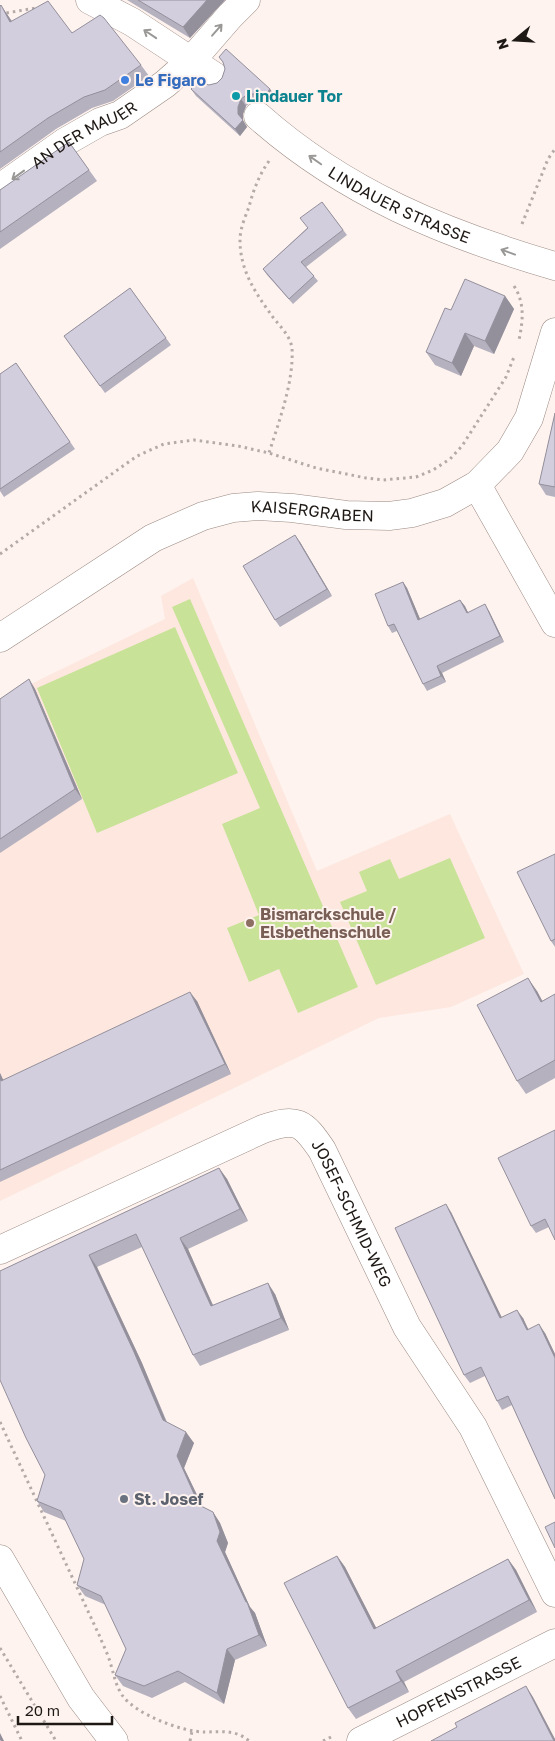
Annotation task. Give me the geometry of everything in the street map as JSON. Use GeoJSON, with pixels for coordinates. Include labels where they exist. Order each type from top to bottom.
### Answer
{"type":"FeatureCollection","features":[{"type":"Feature","properties":{"kind":"street"},"geometry":{"type":"LineString","coordinates":[[90,0],[132,22],[190,62],[214,76]]}},
{"type":"Feature","properties":{"kind":"street","name":"AN DER MAUER"},"geometry":{"type":"LineString","coordinates":[[0,188],[73,137],[100,122],[120,115],[165,84],[190,62],[246,0]]}},
{"type":"Feature","properties":{"kind":"street","name":"LINDAUER STRASSE"},"geometry":{"type":"LineString","coordinates":[[258,116],[284,139],[339,177],[382,201],[427,221],[512,254],[555,266]]}},
{"type":"Feature","properties":{"kind":"street","name":"KAISERGRABEN"},"geometry":{"type":"LineString","coordinates":[[0,638],[153,538],[203,516],[233,508],[258,506],[346,515],[389,516],[412,513],[445,503],[477,484],[510,451],[529,418],[555,332]]}},
{"type":"Feature","properties":{"kind":"street"},"geometry":{"type":"LineString","coordinates":[[477,484],[555,623]]}},
{"type":"Feature","properties":{"kind":"street","name":"JOSEF-SCHMID-WEG"},"geometry":{"type":"LineString","coordinates":[[0,1250],[264,1129],[280,1123],[297,1124],[308,1131],[322,1150],[407,1327],[473,1427],[555,1593]]}},
{"type":"Feature","properties":{"kind":"street"},"geometry":{"type":"LineString","coordinates":[[0,1558],[81,1698],[114,1741]]}},
{"type":"Feature","properties":{"kind":"street","name":"HOPFENSTRASSE"},"geometry":{"type":"LineString","coordinates":[[361,1741],[555,1643]]}},
{"type":"Feature","properties":{"kind":"path"},"geometry":{"type":"LineString","coordinates":[[532,198],[548,159],[555,149]]}},
{"type":"Feature","properties":{"kind":"path"},"geometry":{"type":"LineString","coordinates":[[269,453],[285,400],[291,369],[292,346],[285,332],[253,290],[244,268],[240,239],[254,190],[264,168],[273,155]]}},
{"type":"Feature","properties":{"kind":"path"},"geometry":{"type":"LineString","coordinates":[[512,254],[502,278],[514,286],[521,298],[523,314],[517,348]]}},
{"type":"Feature","properties":{"kind":"path"},"geometry":{"type":"LineString","coordinates":[[0,554],[137,456],[164,444],[194,440],[238,446],[269,453],[316,468],[366,478],[392,480],[416,478],[450,459],[462,446],[506,377],[514,356]]}},
{"type":"Feature","properties":{"kind":"path"},"geometry":{"type":"LineString","coordinates":[[0,1422],[100,1637],[110,1661],[115,1682],[123,1696],[132,1705],[178,1728],[192,1732],[232,1732],[249,1741]]}},
{"type":"Feature","properties":{"kind":"path"},"geometry":{"type":"LineString","coordinates":[[0,1648],[56,1741]]}},
{"type":"Feature","properties":{"kind":"path"},"geometry":{"type":"LineString","coordinates":[[0,1696],[22,1741]]}},
{"type":"Feature","properties":{"kind":"path"},"geometry":{"type":"LineString","coordinates":[[190,1741],[192,1732]]}},
{"type":"Feature","properties":{"kind":"shaded area","name":"Bismarckschule / Elsbethenschule"},"geometry":{"type":"Polygon","coordinates":[[[193,578],[317,871],[450,814],[524,974],[451,1007],[379,1018],[0,1201],[0,704],[33,683],[165,619],[161,596],[193,578]]]}},
{"type":"Feature","properties":{"kind":"green space"},"geometry":{"type":"Polygon","coordinates":[[[190,599],[358,987],[298,1013],[279,969],[249,982],[227,928],[259,915],[222,824],[260,808],[172,607],[190,599]]]}},
{"type":"Feature","properties":{"kind":"green space"},"geometry":{"type":"Polygon","coordinates":[[[175,627],[238,773],[97,833],[37,688],[175,627]]]}},
{"type":"Feature","properties":{"kind":"green space"},"geometry":{"type":"Polygon","coordinates":[[[450,858],[485,938],[376,985],[340,902],[367,891],[359,872],[390,859],[399,879],[450,858]]]}},
{"type":"Feature","properties":{"kind":"building"},"geometry":{"type":"Polygon","coordinates":[[[138,0],[207,0],[183,27],[138,0]]]}},
{"type":"Feature","properties":{"kind":"building"},"geometry":{"type":"Polygon","coordinates":[[[48,1],[72,33],[100,15],[141,65],[105,90],[84,97],[48,118],[0,152],[0,6],[10,22],[48,1]]]}},
{"type":"Feature","properties":{"kind":"building","name":"Lindauer Tor"},"geometry":{"type":"Polygon","coordinates":[[[226,49],[270,89],[263,97],[248,94],[241,99],[238,114],[243,120],[235,129],[191,89],[198,81],[209,85],[217,83],[222,78],[225,69],[219,57],[226,49]]]}},
{"type":"Feature","properties":{"kind":"building"},"geometry":{"type":"Polygon","coordinates":[[[69,142],[89,170],[0,232],[0,190],[69,142]]]}},
{"type":"Feature","properties":{"kind":"building"},"geometry":{"type":"Polygon","coordinates":[[[322,202],[343,230],[301,262],[314,276],[289,299],[263,269],[308,228],[300,218],[322,202]]]}},
{"type":"Feature","properties":{"kind":"building"},"geometry":{"type":"Polygon","coordinates":[[[465,279],[505,296],[485,341],[465,333],[452,363],[426,352],[445,308],[451,310],[465,279]]]}},
{"type":"Feature","properties":{"kind":"building"},"geometry":{"type":"Polygon","coordinates":[[[130,288],[166,338],[100,386],[64,336],[130,288]]]}},
{"type":"Feature","properties":{"kind":"building"},"geometry":{"type":"Polygon","coordinates":[[[16,363],[70,442],[0,489],[0,374],[16,363]]]}},
{"type":"Feature","properties":{"kind":"building"},"geometry":{"type":"Polygon","coordinates":[[[555,413],[555,487],[539,484],[555,413]]]}},
{"type":"Feature","properties":{"kind":"building"},"geometry":{"type":"Polygon","coordinates":[[[295,535],[327,589],[275,620],[243,566],[295,535]]]}},
{"type":"Feature","properties":{"kind":"building"},"geometry":{"type":"Polygon","coordinates":[[[403,582],[418,620],[460,600],[467,613],[485,604],[500,636],[437,666],[441,676],[423,684],[394,624],[388,626],[375,594],[403,582]]]}},
{"type":"Feature","properties":{"kind":"building"},"geometry":{"type":"Polygon","coordinates":[[[29,679],[75,789],[0,839],[0,699],[29,679]]]}},
{"type":"Feature","properties":{"kind":"building"},"geometry":{"type":"Polygon","coordinates":[[[555,854],[555,939],[551,941],[517,872],[555,854]]]}},
{"type":"Feature","properties":{"kind":"building"},"geometry":{"type":"Polygon","coordinates":[[[528,978],[541,1002],[555,994],[555,1060],[517,1081],[477,1005],[528,978]]]}},
{"type":"Feature","properties":{"kind":"building"},"geometry":{"type":"Polygon","coordinates":[[[190,992],[225,1064],[0,1170],[0,1078],[1,1081],[190,992]]]}},
{"type":"Feature","properties":{"kind":"building"},"geometry":{"type":"Polygon","coordinates":[[[555,1130],[555,1240],[545,1219],[531,1226],[498,1158],[555,1130]]]}},
{"type":"Feature","properties":{"kind":"building","name":"St. Josef"},"geometry":{"type":"Polygon","coordinates":[[[219,1168],[240,1209],[180,1238],[211,1306],[268,1283],[281,1318],[193,1355],[136,1234],[89,1255],[163,1420],[186,1432],[177,1456],[199,1505],[213,1512],[220,1532],[217,1541],[247,1602],[259,1635],[227,1649],[217,1693],[178,1671],[144,1686],[115,1675],[126,1649],[101,1596],[77,1585],[84,1559],[61,1511],[37,1501],[45,1475],[0,1380],[0,1271],[219,1168]]]}},
{"type":"Feature","properties":{"kind":"building"},"geometry":{"type":"Polygon","coordinates":[[[446,1204],[500,1318],[517,1310],[527,1330],[539,1324],[555,1358],[555,1499],[508,1396],[497,1401],[481,1367],[464,1375],[395,1228],[446,1204]]]}},
{"type":"Feature","properties":{"kind":"building"},"geometry":{"type":"Polygon","coordinates":[[[555,1522],[555,1548],[545,1527],[555,1522]]]}},
{"type":"Feature","properties":{"kind":"building"},"geometry":{"type":"Polygon","coordinates":[[[337,1556],[374,1629],[508,1559],[529,1600],[396,1671],[401,1681],[348,1708],[284,1583],[337,1556]]]}},
{"type":"Feature","properties":{"kind":"building"},"geometry":{"type":"Polygon","coordinates":[[[526,1686],[554,1741],[431,1741],[457,1727],[455,1723],[526,1686]]]}},
{"type":"Feature","properties":{"kind":"place","name":"Le Figaro"},"geometry":{"type":"Point","coordinates":[125,80]}},
{"type":"Feature","properties":{"kind":"place","name":"Lindauer Tor"},"geometry":{"type":"Point","coordinates":[236,96]}},
{"type":"Feature","properties":{"kind":"place","name":"Bismarckschule / Elsbethenschule"},"geometry":{"type":"Point","coordinates":[250,923]}},
{"type":"Feature","properties":{"kind":"place","name":"St. Josef"},"geometry":{"type":"Point","coordinates":[124,1499]}}]}
